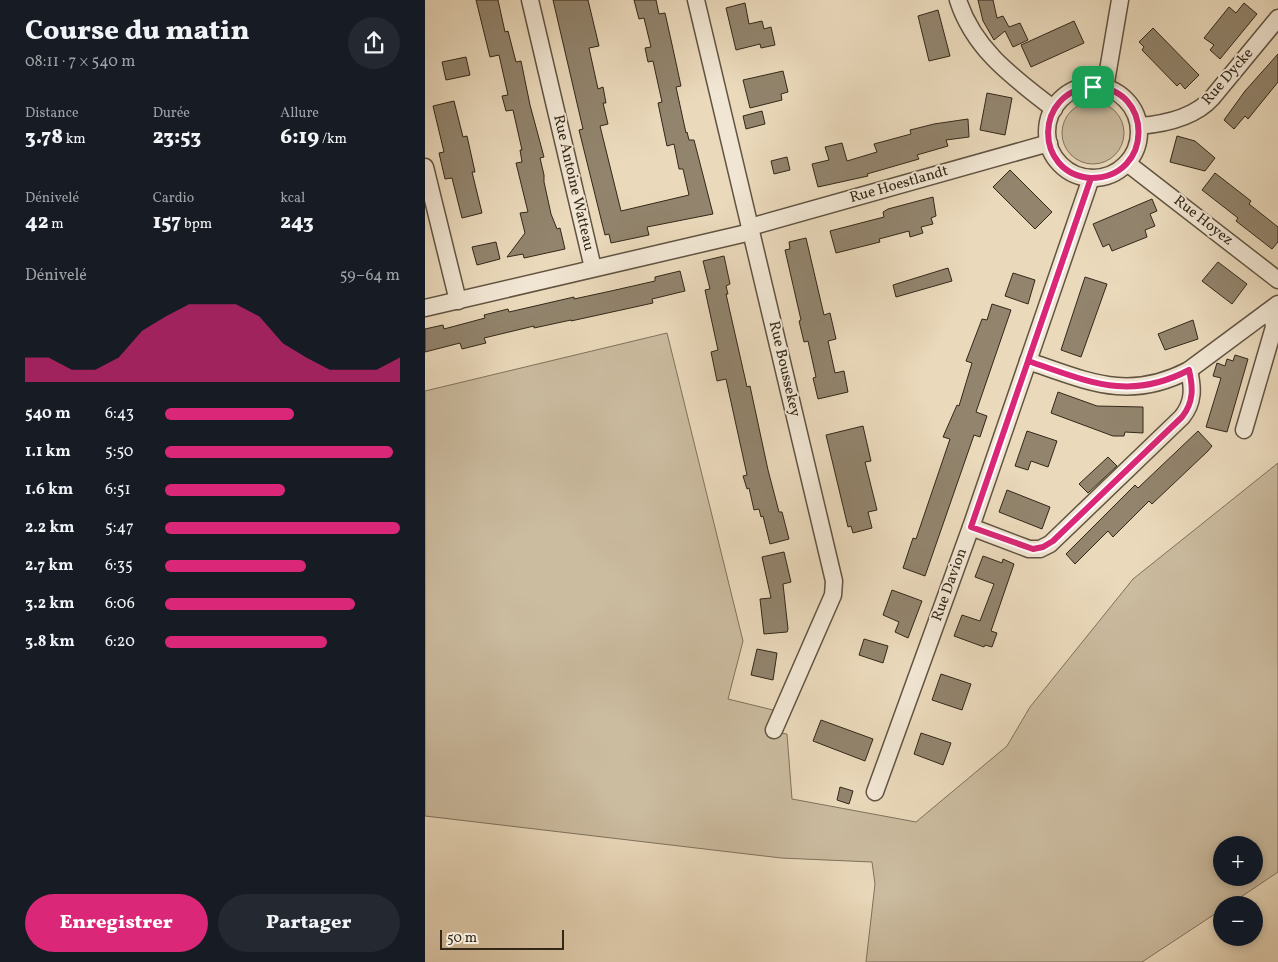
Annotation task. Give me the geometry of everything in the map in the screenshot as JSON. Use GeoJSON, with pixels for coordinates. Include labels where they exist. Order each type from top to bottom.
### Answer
{"type":"FeatureCollection","features":[{"type":"Feature","properties":{"kind":"street","name":"Rue Antoine Watteau"},"geometry":{"type":"LineString","coordinates":[[530,0],[593,268],[750,229]]}},
{"type":"Feature","properties":{"kind":"street","name":"Rue Boussekey"},"geometry":{"type":"LineString","coordinates":[[695,0],[832,569],[834,586],[833,595],[775,730]]}},
{"type":"Feature","properties":{"kind":"street"},"geometry":{"type":"LineString","coordinates":[[958,0],[970,28],[985,51],[1009,74],[1054,108]]}},
{"type":"Feature","properties":{"kind":"street"},"geometry":{"type":"LineString","coordinates":[[1105,88],[1120,0]]}},
{"type":"Feature","properties":{"kind":"street","name":"Rue Dycke"},"geometry":{"type":"LineString","coordinates":[[1139,126],[1160,124],[1188,115],[1202,108],[1278,18]]}},
{"type":"Feature","properties":{"kind":"street"},"geometry":{"type":"LineString","coordinates":[[1093,87],[1105,88],[1128,102],[1135,114],[1139,126],[1136,148],[1127,163],[1111,175],[1091,178],[1078,176],[1064,168],[1053,155],[1049,143],[1048,125],[1054,108],[1062,99],[1076,90],[1093,87]]}},
{"type":"Feature","properties":{"kind":"street","name":"Rue Hoestlandt"},"geometry":{"type":"LineString","coordinates":[[750,229],[1049,143]]}},
{"type":"Feature","properties":{"kind":"street","name":"Rue Hoyez"},"geometry":{"type":"LineString","coordinates":[[1127,163],[1278,280]]}},
{"type":"Feature","properties":{"kind":"street"},"geometry":{"type":"LineString","coordinates":[[425,167],[457,301]]}},
{"type":"Feature","properties":{"kind":"street","name":"Rue Davion"},"geometry":{"type":"LineString","coordinates":[[875,792],[971,527],[1091,178]]}},
{"type":"Feature","properties":{"kind":"street"},"geometry":{"type":"LineString","coordinates":[[425,308],[593,268]]}},
{"type":"Feature","properties":{"kind":"street"},"geometry":{"type":"LineString","coordinates":[[1028,361],[1095,383],[1121,388],[1157,383],[1189,370],[1272,308]]}},
{"type":"Feature","properties":{"kind":"street"},"geometry":{"type":"LineString","coordinates":[[1245,430],[1274,327],[1272,308]]}},
{"type":"Feature","properties":{"kind":"street"},"geometry":{"type":"LineString","coordinates":[[971,527],[1029,549],[1040,548],[1050,544],[1182,417],[1192,394],[1189,370]]}},
{"type":"Feature","properties":{"kind":"shaded area"},"geometry":{"type":"Polygon","coordinates":[[[1093,102],[1110,107],[1115,111],[1119,116],[1124,133],[1119,150],[1115,155],[1110,159],[1093,164],[1076,159],[1071,155],[1067,150],[1062,133],[1067,116],[1071,111],[1076,107],[1093,102]]]}},
{"type":"Feature","properties":{"kind":"shaded area"},"geometry":{"type":"Polygon","coordinates":[[[667,333],[743,641],[728,699],[773,710],[772,732],[787,734],[792,799],[916,822],[1007,746],[1030,707],[1133,579],[1278,463],[1278,872],[1263,882],[1263,836],[1213,836],[1213,886],[1257,886],[1242,896],[1213,896],[1213,915],[1142,962],[866,962],[875,884],[872,862],[781,858],[425,816],[425,391],[667,333]]]}},
{"type":"Feature","properties":{"kind":"building"},"geometry":{"type":"Polygon","coordinates":[[[476,0],[498,0],[505,32],[508,31],[516,62],[521,61],[544,157],[540,158],[551,214],[557,229],[560,228],[565,249],[524,258],[523,254],[507,257],[525,233],[520,213],[528,212],[516,163],[522,162],[520,150],[522,150],[513,110],[506,111],[502,96],[508,95],[499,55],[490,57],[476,0]]]}},
{"type":"Feature","properties":{"kind":"building"},"geometry":{"type":"Polygon","coordinates":[[[553,0],[588,0],[599,46],[589,48],[598,89],[603,87],[606,103],[603,103],[608,124],[600,126],[621,211],[689,195],[683,169],[679,169],[674,144],[667,146],[658,103],[662,102],[653,61],[648,62],[645,48],[651,47],[644,18],[639,19],[634,0],[656,0],[659,14],[665,13],[681,86],[676,87],[686,133],[689,140],[694,140],[713,214],[647,227],[649,235],[611,243],[609,234],[605,235],[579,130],[583,129],[553,0]]]}},
{"type":"Feature","properties":{"kind":"building"},"geometry":{"type":"Polygon","coordinates":[[[978,0],[993,0],[997,18],[1003,16],[1009,27],[1020,23],[1028,40],[1013,47],[1005,31],[994,40],[983,21],[978,0]]]}},
{"type":"Feature","properties":{"kind":"building"},"geometry":{"type":"Polygon","coordinates":[[[745,3],[749,24],[762,21],[764,29],[771,27],[775,45],[761,48],[760,44],[736,50],[726,8],[745,3]]]}},
{"type":"Feature","properties":{"kind":"building"},"geometry":{"type":"Polygon","coordinates":[[[1244,3],[1257,14],[1220,59],[1210,50],[1214,45],[1204,38],[1229,7],[1236,13],[1244,3]]]}},
{"type":"Feature","properties":{"kind":"building"},"geometry":{"type":"Polygon","coordinates":[[[938,10],[950,56],[929,61],[918,16],[938,10]]]}},
{"type":"Feature","properties":{"kind":"building"},"geometry":{"type":"Polygon","coordinates":[[[1074,21],[1084,43],[1031,67],[1021,45],[1074,21]]]}},
{"type":"Feature","properties":{"kind":"building"},"geometry":{"type":"Polygon","coordinates":[[[1153,28],[1199,75],[1185,89],[1180,83],[1177,86],[1142,50],[1144,47],[1139,42],[1153,28]]]}},
{"type":"Feature","properties":{"kind":"building"},"geometry":{"type":"Polygon","coordinates":[[[1278,54],[1278,82],[1248,119],[1245,116],[1234,129],[1224,120],[1245,91],[1278,54]]]}},
{"type":"Feature","properties":{"kind":"building"},"geometry":{"type":"Polygon","coordinates":[[[466,57],[470,75],[446,80],[442,62],[466,57]]]}},
{"type":"Feature","properties":{"kind":"building"},"geometry":{"type":"Polygon","coordinates":[[[783,71],[788,92],[781,94],[782,100],[750,108],[743,80],[783,71]]]}},
{"type":"Feature","properties":{"kind":"building"},"geometry":{"type":"Polygon","coordinates":[[[987,93],[1012,98],[1005,135],[980,130],[987,93]]]}},
{"type":"Feature","properties":{"kind":"building"},"geometry":{"type":"Polygon","coordinates":[[[454,101],[463,137],[467,136],[475,172],[472,172],[482,213],[462,218],[452,178],[445,179],[439,153],[444,152],[433,106],[454,101]]]}},
{"type":"Feature","properties":{"kind":"building"},"geometry":{"type":"Polygon","coordinates":[[[762,111],[765,124],[746,129],[743,116],[762,111]]]}},
{"type":"Feature","properties":{"kind":"building"},"geometry":{"type":"Polygon","coordinates":[[[968,119],[969,137],[946,140],[948,146],[917,155],[919,159],[867,174],[868,176],[818,187],[812,164],[829,160],[825,147],[842,143],[847,161],[877,152],[874,144],[911,134],[910,130],[968,119]]]}},
{"type":"Feature","properties":{"kind":"building"},"geometry":{"type":"Polygon","coordinates":[[[1177,136],[1195,141],[1215,158],[1205,171],[1170,162],[1177,136]]]}},
{"type":"Feature","properties":{"kind":"building"},"geometry":{"type":"Polygon","coordinates":[[[787,157],[790,170],[774,174],[771,161],[787,157]]]}},
{"type":"Feature","properties":{"kind":"building"},"geometry":{"type":"Polygon","coordinates":[[[1010,170],[1052,212],[1035,229],[993,187],[1010,170]]]}},
{"type":"Feature","properties":{"kind":"building"},"geometry":{"type":"Polygon","coordinates":[[[1215,173],[1251,201],[1249,204],[1278,227],[1278,242],[1272,249],[1236,221],[1238,218],[1202,190],[1215,173]]]}},
{"type":"Feature","properties":{"kind":"building"},"geometry":{"type":"Polygon","coordinates":[[[933,197],[936,216],[931,218],[933,224],[921,227],[923,233],[910,237],[909,231],[879,239],[880,242],[836,253],[830,231],[884,217],[883,212],[888,209],[933,197]]]}},
{"type":"Feature","properties":{"kind":"building"},"geometry":{"type":"Polygon","coordinates":[[[1152,199],[1157,211],[1150,214],[1155,226],[1145,230],[1147,237],[1112,251],[1109,244],[1103,247],[1093,224],[1152,199]]]}},
{"type":"Feature","properties":{"kind":"building"},"geometry":{"type":"Polygon","coordinates":[[[806,238],[824,315],[830,313],[836,339],[828,341],[835,373],[844,371],[848,392],[818,399],[813,378],[816,377],[808,341],[804,342],[799,321],[801,320],[785,250],[790,249],[789,242],[806,238]]]}},
{"type":"Feature","properties":{"kind":"building"},"geometry":{"type":"Polygon","coordinates":[[[496,242],[500,259],[477,265],[472,247],[496,242]]]}},
{"type":"Feature","properties":{"kind":"building"},"geometry":{"type":"Polygon","coordinates":[[[724,256],[730,284],[726,286],[728,294],[726,294],[747,387],[750,386],[768,470],[779,512],[782,512],[789,539],[770,544],[763,516],[761,517],[759,509],[754,510],[749,488],[747,489],[743,476],[747,475],[726,379],[717,381],[711,352],[718,350],[705,290],[710,289],[703,261],[724,256]]]}},
{"type":"Feature","properties":{"kind":"building"},"geometry":{"type":"Polygon","coordinates":[[[1218,262],[1247,284],[1232,304],[1202,281],[1218,262]]]}},
{"type":"Feature","properties":{"kind":"building"},"geometry":{"type":"Polygon","coordinates":[[[948,268],[952,281],[896,297],[893,285],[948,268]]]}},
{"type":"Feature","properties":{"kind":"building"},"geometry":{"type":"Polygon","coordinates":[[[680,271],[685,291],[652,299],[653,303],[571,321],[534,328],[534,326],[484,338],[486,343],[462,349],[460,343],[425,352],[425,329],[443,325],[444,329],[485,318],[484,315],[508,309],[509,312],[574,297],[574,299],[611,291],[655,281],[655,277],[680,271]]]}},
{"type":"Feature","properties":{"kind":"building"},"geometry":{"type":"Polygon","coordinates":[[[1013,273],[1035,280],[1028,304],[1005,296],[1013,273]]]}},
{"type":"Feature","properties":{"kind":"building"},"geometry":{"type":"Polygon","coordinates":[[[1085,277],[1107,284],[1081,357],[1061,350],[1085,277]]]}},
{"type":"Feature","properties":{"kind":"building"},"geometry":{"type":"Polygon","coordinates":[[[992,304],[1011,310],[976,412],[987,416],[980,437],[974,435],[925,576],[903,568],[913,538],[916,539],[950,439],[943,437],[957,405],[959,406],[972,363],[966,361],[982,319],[987,320],[992,304]]]}},
{"type":"Feature","properties":{"kind":"building"},"geometry":{"type":"Polygon","coordinates":[[[1193,320],[1198,339],[1165,350],[1158,334],[1193,320]]]}},
{"type":"Feature","properties":{"kind":"building"},"geometry":{"type":"Polygon","coordinates":[[[1235,355],[1248,359],[1227,432],[1206,427],[1221,378],[1213,376],[1217,363],[1225,366],[1227,359],[1233,361],[1235,355]]]}},
{"type":"Feature","properties":{"kind":"building"},"geometry":{"type":"Polygon","coordinates":[[[1058,392],[1097,406],[1143,407],[1143,433],[1125,432],[1124,436],[1113,436],[1051,413],[1058,392]]]}},
{"type":"Feature","properties":{"kind":"building"},"geometry":{"type":"Polygon","coordinates":[[[863,426],[871,461],[865,462],[877,510],[868,512],[872,528],[853,533],[851,526],[848,527],[826,435],[863,426]]]}},
{"type":"Feature","properties":{"kind":"building"},"geometry":{"type":"Polygon","coordinates":[[[1027,431],[1057,441],[1048,467],[1031,461],[1028,470],[1015,466],[1027,431]]]}},
{"type":"Feature","properties":{"kind":"building"},"geometry":{"type":"Polygon","coordinates":[[[1198,431],[1212,446],[1208,451],[1152,504],[1149,501],[1113,537],[1108,531],[1075,564],[1066,554],[1135,485],[1138,488],[1198,431]]]}},
{"type":"Feature","properties":{"kind":"building"},"geometry":{"type":"Polygon","coordinates":[[[1108,457],[1117,466],[1088,493],[1079,484],[1108,457]]]}},
{"type":"Feature","properties":{"kind":"building"},"geometry":{"type":"Polygon","coordinates":[[[1007,490],[1050,507],[1042,529],[999,512],[1007,490]]]}},
{"type":"Feature","properties":{"kind":"building"},"geometry":{"type":"Polygon","coordinates":[[[784,552],[791,582],[783,584],[788,629],[787,632],[764,634],[760,599],[771,598],[762,557],[784,552]]]}},
{"type":"Feature","properties":{"kind":"building"},"geometry":{"type":"Polygon","coordinates":[[[983,556],[1002,563],[1003,559],[1014,564],[991,631],[997,633],[992,647],[985,645],[984,647],[954,636],[962,615],[980,621],[994,584],[975,577],[983,556]]]}},
{"type":"Feature","properties":{"kind":"building"},"geometry":{"type":"Polygon","coordinates":[[[892,590],[922,601],[908,638],[895,632],[899,622],[883,615],[892,590]]]}},
{"type":"Feature","properties":{"kind":"building"},"geometry":{"type":"Polygon","coordinates":[[[864,639],[888,646],[883,663],[859,655],[864,639]]]}},
{"type":"Feature","properties":{"kind":"building"},"geometry":{"type":"Polygon","coordinates":[[[757,649],[777,653],[773,680],[751,675],[757,649]]]}},
{"type":"Feature","properties":{"kind":"building"},"geometry":{"type":"Polygon","coordinates":[[[941,674],[971,684],[962,710],[932,700],[941,674]]]}},
{"type":"Feature","properties":{"kind":"building"},"geometry":{"type":"Polygon","coordinates":[[[821,720],[873,739],[865,761],[813,741],[821,720]]]}},
{"type":"Feature","properties":{"kind":"building"},"geometry":{"type":"Polygon","coordinates":[[[921,733],[951,743],[943,765],[914,754],[921,733]]]}},
{"type":"Feature","properties":{"kind":"building"},"geometry":{"type":"Polygon","coordinates":[[[840,787],[853,791],[849,804],[837,800],[840,787]]]}},
{"type":"Feature","properties":{"kind":"route"},"geometry":{"type":"LineString","coordinates":[[1093,87],[1076,90],[1065,96],[1054,108],[1049,121],[1048,139],[1055,158],[1061,165],[1078,176],[1091,178],[1047,305],[1028,361],[1103,386],[1121,388],[1157,383],[1189,370],[1193,390],[1187,409],[1182,417],[1050,544],[1040,548],[1029,549],[971,527],[1028,361],[1091,178],[1111,175],[1118,171],[1133,156],[1136,148],[1139,126],[1131,106],[1125,99],[1113,91],[1101,87],[1093,87]]}}]}
